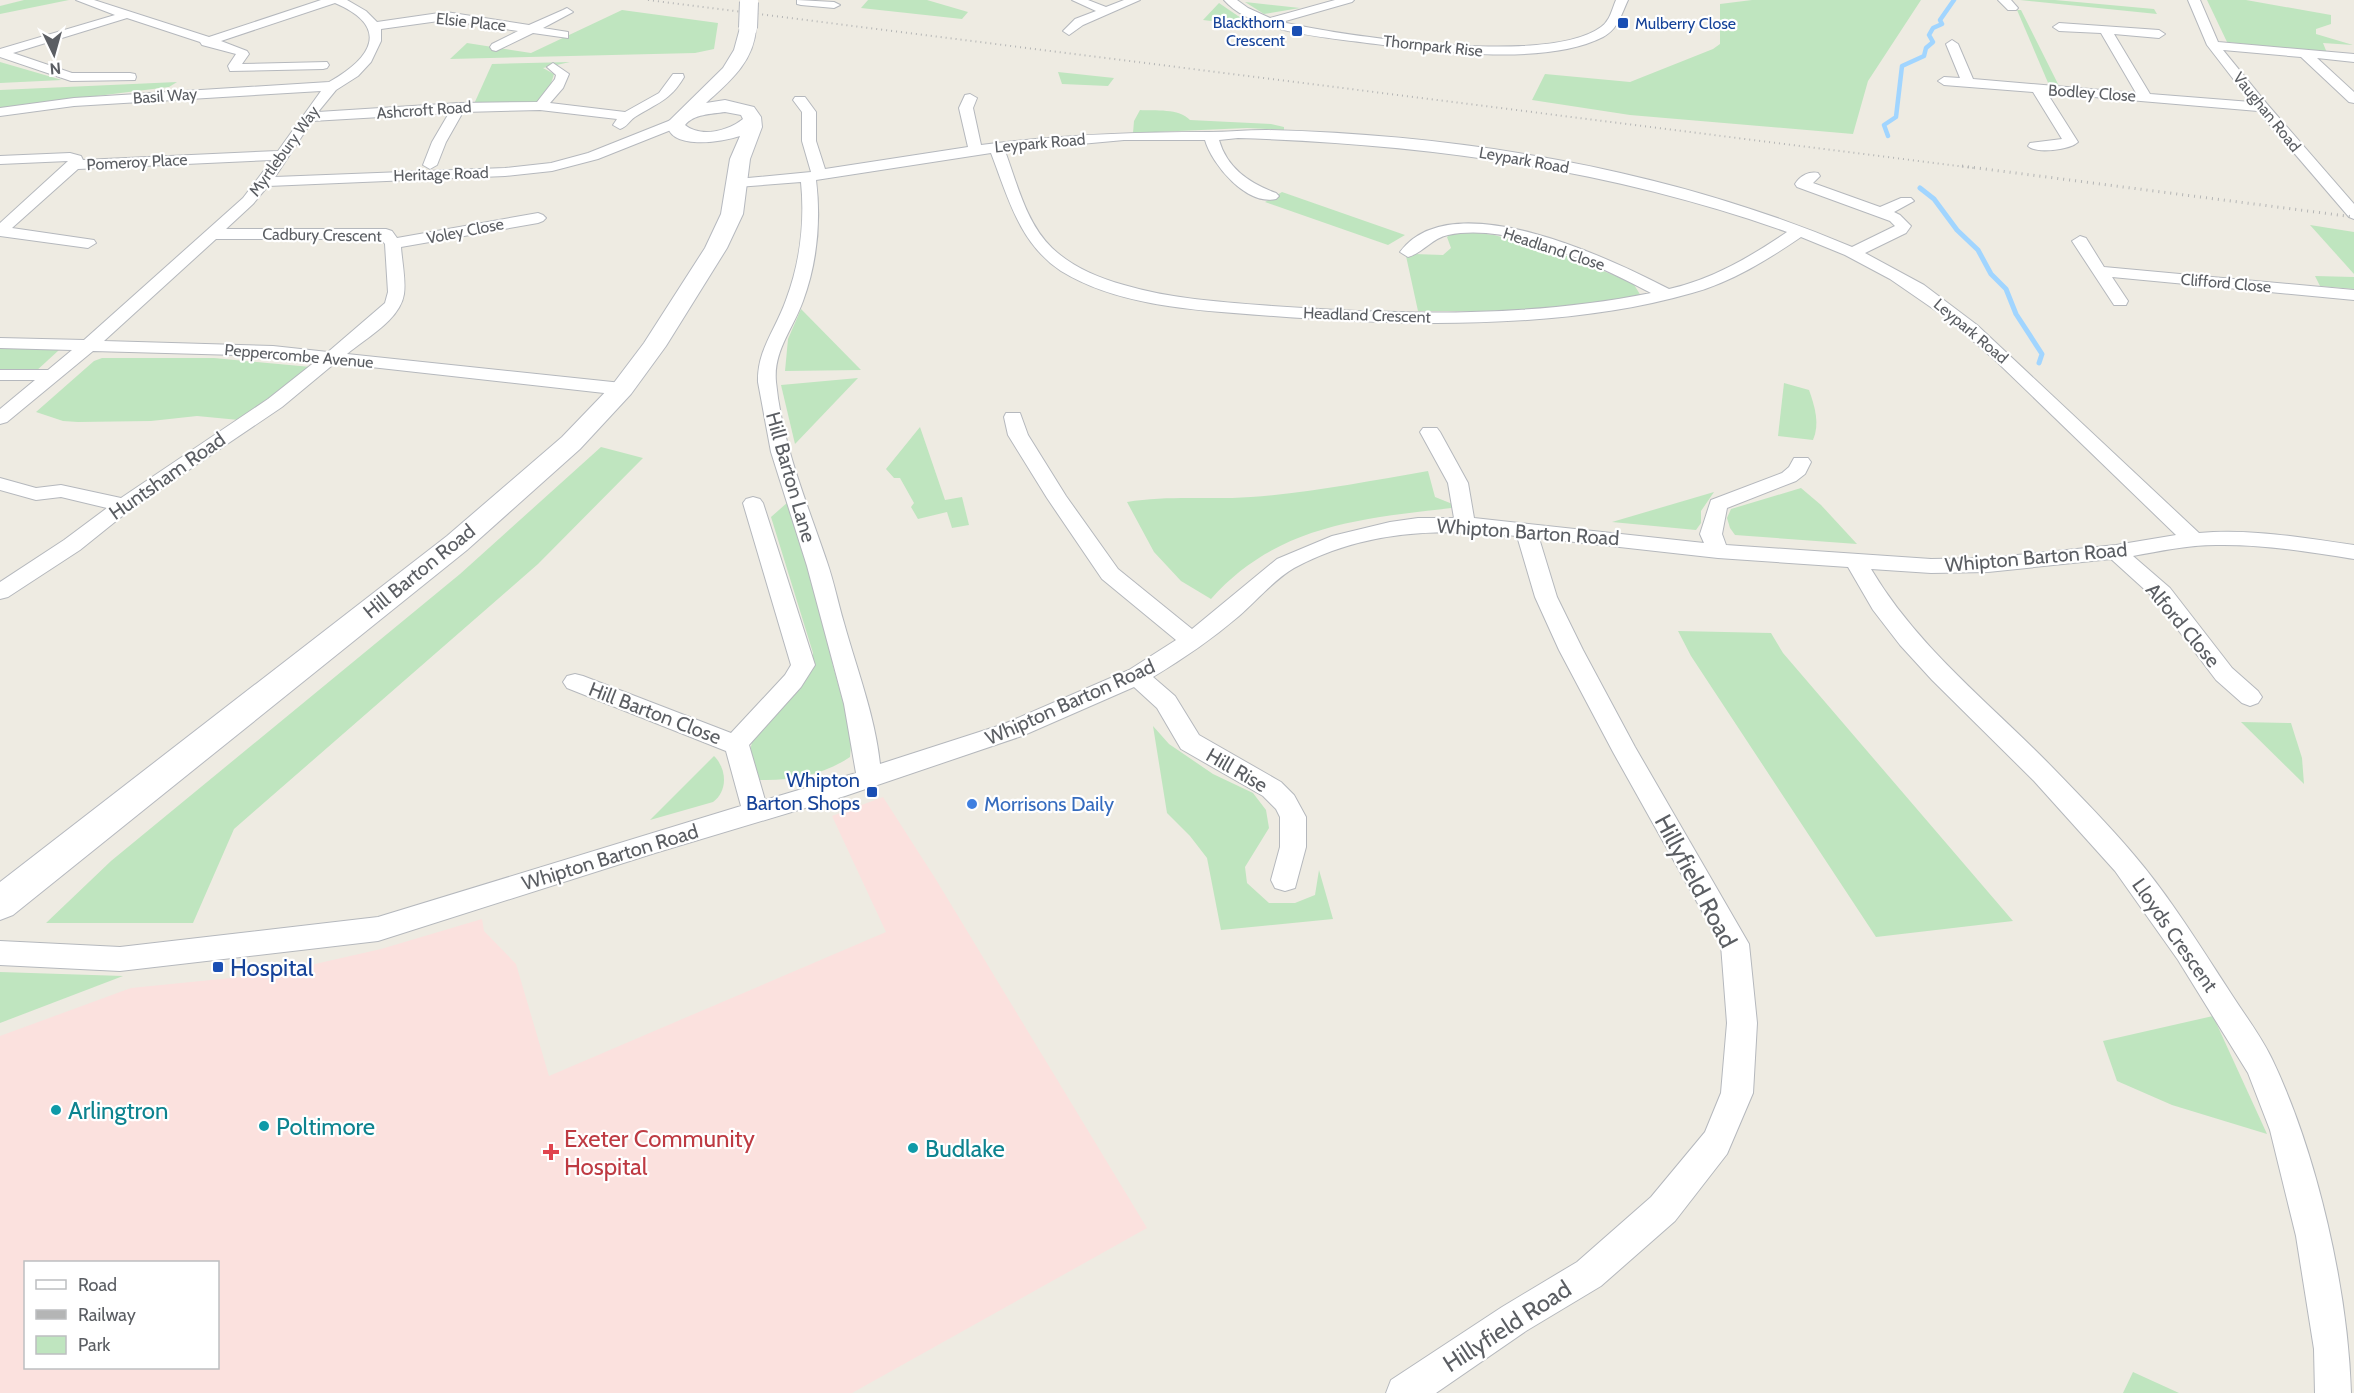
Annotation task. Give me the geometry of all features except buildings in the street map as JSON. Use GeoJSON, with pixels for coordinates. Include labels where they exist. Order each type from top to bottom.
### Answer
{"type":"FeatureCollection","features":[{"type":"Feature","properties":{"kind":"main road"},"geometry":{"type":"LineString","coordinates":[[685,124],[698,101],[722,81],[740,56],[748,28],[748,1]]}},
{"type":"Feature","properties":{"kind":"main road"},"geometry":{"type":"LineString","coordinates":[[722,81],[717,95],[725,106]]}},
{"type":"Feature","properties":{"kind":"main road"},"geometry":{"type":"LineString","coordinates":[[685,124],[706,108],[725,106],[747,111],[752,117],[752,121],[739,130],[716,136]]}},
{"type":"Feature","properties":{"kind":"main road","name":"Hill Barton Road"},"geometry":{"type":"LineString","coordinates":[[0,904],[457,543],[571,443],[622,389],[654,346],[716,248],[732,214],[739,171],[753,127],[752,121]]}},
{"type":"Feature","properties":{"kind":"main road"},"geometry":{"type":"LineString","coordinates":[[685,124],[728,143],[739,171]]}},
{"type":"Feature","properties":{"kind":"street"},"geometry":{"type":"LineString","coordinates":[[82,0],[242,52],[235,68],[323,65]]}},
{"type":"Feature","properties":{"kind":"street"},"geometry":{"type":"LineString","coordinates":[[206,42],[335,0],[361,12],[374,26]]}},
{"type":"Feature","properties":{"kind":"street"},"geometry":{"type":"LineString","coordinates":[[1078,0],[1104,10]]}},
{"type":"Feature","properties":{"kind":"street"},"geometry":{"type":"LineString","coordinates":[[1069,31],[1079,22],[1104,10],[1134,0]]}},
{"type":"Feature","properties":{"kind":"street","name":"Thornpark Rise"},"geometry":{"type":"LineString","coordinates":[[1230,0],[1237,6],[1271,21],[1307,31],[1420,47],[1470,51],[1518,51],[1568,44],[1593,36],[1607,29],[1622,0]]}},
{"type":"Feature","properties":{"kind":"street"},"geometry":{"type":"LineString","coordinates":[[1271,21],[1348,0]]}},
{"type":"Feature","properties":{"kind":"street","name":"Vaughan Road"},"geometry":{"type":"LineString","coordinates":[[2194,0],[2213,45],[2262,107],[2354,214]]}},
{"type":"Feature","properties":{"kind":"street"},"geometry":{"type":"LineString","coordinates":[[801,2],[834,5]]}},
{"type":"Feature","properties":{"kind":"street","name":"Elsie Place"},"geometry":{"type":"LineString","coordinates":[[496,47],[567,12]]}},
{"type":"Feature","properties":{"kind":"street"},"geometry":{"type":"LineString","coordinates":[[0,53],[126,15]]}},
{"type":"Feature","properties":{"kind":"street","name":"Elsie Place"},"geometry":{"type":"LineString","coordinates":[[374,26],[446,16],[564,35]]}},
{"type":"Feature","properties":{"kind":"street","name":"Myrtlebury Way"},"geometry":{"type":"LineString","coordinates":[[87,347],[213,234],[265,182],[308,117],[332,86],[352,75],[365,61],[376,36],[374,26]]}},
{"type":"Feature","properties":{"kind":"street"},"geometry":{"type":"LineString","coordinates":[[2059,27],[2159,34]]}},
{"type":"Feature","properties":{"kind":"street","name":"Bodley Close"},"geometry":{"type":"LineString","coordinates":[[2105,30],[2145,97]]}},
{"type":"Feature","properties":{"kind":"street"},"geometry":{"type":"LineString","coordinates":[[1952,44],[1968,83]]}},
{"type":"Feature","properties":{"kind":"street"},"geometry":{"type":"LineString","coordinates":[[2213,45],[2354,58]]}},
{"type":"Feature","properties":{"kind":"street"},"geometry":{"type":"LineString","coordinates":[[0,53],[71,77],[130,77]]}},
{"type":"Feature","properties":{"kind":"street"},"geometry":{"type":"LineString","coordinates":[[2304,53],[2354,99]]}},
{"type":"Feature","properties":{"kind":"street"},"geometry":{"type":"LineString","coordinates":[[540,106],[556,89],[563,74],[553,66]]}},
{"type":"Feature","properties":{"kind":"street","name":"Ashcroft Road"},"geometry":{"type":"LineString","coordinates":[[308,117],[459,107],[540,106],[623,121],[663,97],[674,86],[678,77]]}},
{"type":"Feature","properties":{"kind":"street","name":"Bodley Close"},"geometry":{"type":"LineString","coordinates":[[1944,81],[2262,107]]}},
{"type":"Feature","properties":{"kind":"street","name":"Basil Way"},"geometry":{"type":"LineString","coordinates":[[0,112],[74,102],[332,86]]}},
{"type":"Feature","properties":{"kind":"street","name":"Bodley Close"},"geometry":{"type":"LineString","coordinates":[[2035,146],[2071,142],[2038,89]]}},
{"type":"Feature","properties":{"kind":"street"},"geometry":{"type":"LineString","coordinates":[[970,98],[966,108],[975,149]]}},
{"type":"Feature","properties":{"kind":"street","name":"Hill Barton Lane"},"geometry":{"type":"LineString","coordinates":[[800,100],[809,112],[809,141],[813,176],[810,189],[808,240],[794,302],[766,360],[767,382],[773,419],[796,505],[819,569],[834,631],[858,706],[869,778]]}},
{"type":"Feature","properties":{"kind":"street"},"geometry":{"type":"LineString","coordinates":[[430,165],[439,142],[459,107]]}},
{"type":"Feature","properties":{"kind":"street","name":"Heritage Road"},"geometry":{"type":"LineString","coordinates":[[265,182],[530,170],[567,163],[685,124]]}},
{"type":"Feature","properties":{"kind":"street","name":"Leypark Road"},"geometry":{"type":"LineString","coordinates":[[739,171],[813,176],[975,149],[1078,139],[1172,134],[1210,136],[1240,134],[1341,138],[1489,153],[1654,186],[1798,232],[1891,272],[1961,319],[1998,351],[2194,540]]}},
{"type":"Feature","properties":{"kind":"street"},"geometry":{"type":"LineString","coordinates":[[1210,136],[1218,157],[1230,173],[1250,189],[1271,196]]}},
{"type":"Feature","properties":{"kind":"street","name":"Headland Crescent"},"geometry":{"type":"LineString","coordinates":[[996,147],[1030,233],[1047,252],[1089,278],[1137,293],[1185,302],[1253,309],[1415,318],[1587,309],[1698,286],[1736,271],[1798,232]]}},
{"type":"Feature","properties":{"kind":"street","name":"Pomeroy Place"},"geometry":{"type":"LineString","coordinates":[[0,160],[70,157],[76,159],[74,165],[282,155]]}},
{"type":"Feature","properties":{"kind":"street"},"geometry":{"type":"LineString","coordinates":[[0,231],[74,165]]}},
{"type":"Feature","properties":{"kind":"street"},"geometry":{"type":"LineString","coordinates":[[1813,176],[1802,184],[1882,212],[1895,218],[1903,226],[1900,231],[1851,253]]}},
{"type":"Feature","properties":{"kind":"street"},"geometry":{"type":"LineString","coordinates":[[1882,212],[1906,201]]}},
{"type":"Feature","properties":{"kind":"street","name":"Voley Close"},"geometry":{"type":"LineString","coordinates":[[393,244],[538,218]]}},
{"type":"Feature","properties":{"kind":"street","name":"Headland Close"},"geometry":{"type":"LineString","coordinates":[[1408,252],[1423,239],[1443,231],[1465,228],[1502,231],[1540,241],[1597,261],[1666,294]]}},
{"type":"Feature","properties":{"kind":"street"},"geometry":{"type":"LineString","coordinates":[[0,231],[88,243]]}},
{"type":"Feature","properties":{"kind":"street","name":"Cadbury Crescent"},"geometry":{"type":"LineString","coordinates":[[213,234],[382,233],[390,237],[393,244],[396,292],[393,304],[385,314],[332,357]]}},
{"type":"Feature","properties":{"kind":"street"},"geometry":{"type":"LineString","coordinates":[[2080,241],[2120,301]]}},
{"type":"Feature","properties":{"kind":"street","name":"Clifford Close"},"geometry":{"type":"LineString","coordinates":[[2099,271],[2354,295]]}},
{"type":"Feature","properties":{"kind":"street","name":"Peppercombe Avenue"},"geometry":{"type":"LineString","coordinates":[[0,343],[87,347],[231,348],[622,389]]}},
{"type":"Feature","properties":{"kind":"street"},"geometry":{"type":"LineString","coordinates":[[0,418],[87,347]]}},
{"type":"Feature","properties":{"kind":"street","name":"Huntsham Road"},"geometry":{"type":"LineString","coordinates":[[0,592],[72,545],[124,505],[275,403],[332,357]]}},
{"type":"Feature","properties":{"kind":"street"},"geometry":{"type":"LineString","coordinates":[[0,375],[50,375]]}},
{"type":"Feature","properties":{"kind":"street"},"geometry":{"type":"LineString","coordinates":[[1013,417],[1018,435],[1063,508],[1110,574],[1191,640]]}},
{"type":"Feature","properties":{"kind":"street"},"geometry":{"type":"LineString","coordinates":[[1430,432],[1458,483],[1465,524]]}},
{"type":"Feature","properties":{"kind":"street"},"geometry":{"type":"LineString","coordinates":[[1718,551],[1711,534],[1718,504],[1789,477],[1798,470],[1801,462]]}},
{"type":"Feature","properties":{"kind":"street"},"geometry":{"type":"LineString","coordinates":[[0,484],[36,494],[61,491],[124,505]]}},
{"type":"Feature","properties":{"kind":"street"},"geometry":{"type":"LineString","coordinates":[[753,503],[803,665],[793,681],[735,744],[756,813]]}},
{"type":"Feature","properties":{"kind":"street","name":"Whipton Barton Road"},"geometry":{"type":"LineString","coordinates":[[0,953],[120,959],[378,929],[869,778],[1013,730],[1137,676],[1164,660],[1216,623],[1285,564],[1323,547],[1390,529],[1465,524],[1718,551],[1931,566],[1988,565],[2116,552],[2216,538],[2354,552]]}},
{"type":"Feature","properties":{"kind":"street","name":"Hillyfield Road"},"geometry":{"type":"LineString","coordinates":[[1404,1393],[1514,1319],[1589,1274],[1663,1209],[1716,1143],[1737,1093],[1742,1023],[1735,944],[1625,752],[1571,650],[1546,597],[1525,529]]}},
{"type":"Feature","properties":{"kind":"street","name":"Alford Close"},"geometry":{"type":"LineString","coordinates":[[2116,552],[2162,593],[2224,674],[2250,697]]}},
{"type":"Feature","properties":{"kind":"street","name":"Lloyds Crescent"},"geometry":{"type":"LineString","coordinates":[[1856,562],[1881,605],[1916,648],[1947,682],[2043,774],[2125,863],[2188,951],[2260,1066],[2286,1130],[2313,1236],[2332,1349],[2333,1393]]}},
{"type":"Feature","properties":{"kind":"street","name":"Hill Rise"},"geometry":{"type":"LineString","coordinates":[[1137,676],[1166,702],[1190,742],[1272,789],[1285,802],[1293,817],[1293,847],[1285,880]]}},
{"type":"Feature","properties":{"kind":"street","name":"Hill Barton Close"},"geometry":{"type":"LineString","coordinates":[[575,682],[735,744]]}},
{"type":"Feature","properties":{"kind":"shaded area","name":"Exeter Community Hospital"},"geometry":{"type":"Polygon","coordinates":[[[883,797],[935,878],[1147,1228],[852,1393],[0,1393],[0,1036],[131,988],[271,974],[381,949],[482,919],[484,931],[516,964],[549,1076],[886,932],[832,816],[883,797]]]}},
{"type":"Feature","properties":{"kind":"green space"},"geometry":{"type":"Polygon","coordinates":[[[24,0],[69,0],[0,14],[0,6],[24,0]]]}},
{"type":"Feature","properties":{"kind":"green space"},"geometry":{"type":"Polygon","coordinates":[[[868,0],[927,0],[968,12],[962,19],[861,8],[868,0]]]}},
{"type":"Feature","properties":{"kind":"green space"},"geometry":{"type":"Polygon","coordinates":[[[1752,0],[1921,0],[1868,81],[1853,134],[1630,115],[1532,100],[1545,74],[1630,82],[1713,49],[1720,44],[1720,4],[1752,0]]]}},
{"type":"Feature","properties":{"kind":"green space"},"geometry":{"type":"Polygon","coordinates":[[[2020,0],[2055,0],[2154,9],[2157,14],[2020,0]]]}},
{"type":"Feature","properties":{"kind":"green space"},"geometry":{"type":"Polygon","coordinates":[[[2207,0],[2246,0],[2331,15],[2331,24],[2316,29],[2316,34],[2353,45],[2323,43],[2327,53],[2227,42],[2207,0]]]}},
{"type":"Feature","properties":{"kind":"green space"},"geometry":{"type":"Polygon","coordinates":[[[1245,2],[1300,8],[1264,14],[1245,2]]]}},
{"type":"Feature","properties":{"kind":"green space"},"geometry":{"type":"Polygon","coordinates":[[[1219,3],[1238,16],[1267,28],[1203,20],[1219,3]]]}},
{"type":"Feature","properties":{"kind":"green space"},"geometry":{"type":"Polygon","coordinates":[[[622,10],[718,23],[714,49],[695,53],[450,59],[467,43],[531,53],[622,10]]]}},
{"type":"Feature","properties":{"kind":"green space"},"geometry":{"type":"Polygon","coordinates":[[[2017,10],[2021,10],[2059,86],[2049,85],[2017,10]]]}},
{"type":"Feature","properties":{"kind":"green space"},"geometry":{"type":"Polygon","coordinates":[[[0,62],[62,80],[0,83],[0,62]]]}},
{"type":"Feature","properties":{"kind":"green space"},"geometry":{"type":"Polygon","coordinates":[[[570,62],[543,68],[554,74],[549,90],[537,102],[474,104],[492,64],[570,62]]]}},
{"type":"Feature","properties":{"kind":"green space"},"geometry":{"type":"Polygon","coordinates":[[[1058,72],[1114,78],[1108,86],[1062,84],[1058,72]]]}},
{"type":"Feature","properties":{"kind":"green space"},"geometry":{"type":"Polygon","coordinates":[[[177,82],[169,87],[0,108],[0,90],[177,82]]]}},
{"type":"Feature","properties":{"kind":"green space"},"geometry":{"type":"Polygon","coordinates":[[[1140,110],[1173,112],[1190,120],[1271,124],[1284,127],[1284,130],[1247,128],[1133,133],[1134,121],[1140,110]]]}},
{"type":"Feature","properties":{"kind":"green space"},"geometry":{"type":"Polygon","coordinates":[[[1282,192],[1405,235],[1388,245],[1265,202],[1282,192]]]}},
{"type":"Feature","properties":{"kind":"green space"},"geometry":{"type":"Polygon","coordinates":[[[2310,225],[2354,232],[2354,274],[2310,225]]]}},
{"type":"Feature","properties":{"kind":"green space"},"geometry":{"type":"Polygon","coordinates":[[[1470,232],[1494,235],[1554,251],[1633,283],[1641,296],[1586,306],[1558,308],[1418,311],[1406,256],[1443,255],[1451,248],[1447,237],[1451,234],[1470,232]]]}},
{"type":"Feature","properties":{"kind":"green space"},"geometry":{"type":"Polygon","coordinates":[[[2315,276],[2354,277],[2354,289],[2320,286],[2315,276]]]}},
{"type":"Feature","properties":{"kind":"green space"},"geometry":{"type":"Polygon","coordinates":[[[801,309],[861,370],[785,371],[788,339],[801,309]]]}},
{"type":"Feature","properties":{"kind":"green space"},"geometry":{"type":"Polygon","coordinates":[[[0,347],[59,350],[35,372],[0,372],[0,347]]]}},
{"type":"Feature","properties":{"kind":"green space"},"geometry":{"type":"Polygon","coordinates":[[[102,358],[214,358],[311,367],[239,420],[197,416],[151,421],[78,422],[63,421],[36,412],[94,361],[102,358]]]}},
{"type":"Feature","properties":{"kind":"green space"},"geometry":{"type":"Polygon","coordinates":[[[858,378],[795,444],[781,385],[858,378]]]}},
{"type":"Feature","properties":{"kind":"green space"},"geometry":{"type":"Polygon","coordinates":[[[1784,383],[1809,390],[1815,409],[1816,422],[1813,440],[1778,436],[1784,383]]]}},
{"type":"Feature","properties":{"kind":"green space"},"geometry":{"type":"Polygon","coordinates":[[[920,427],[945,500],[962,497],[969,525],[952,528],[947,512],[918,519],[911,507],[914,503],[900,478],[894,478],[886,469],[920,427]]]}},
{"type":"Feature","properties":{"kind":"green space"},"geometry":{"type":"Polygon","coordinates":[[[601,447],[643,458],[538,564],[234,829],[193,923],[46,923],[111,861],[460,574],[601,447]]]}},
{"type":"Feature","properties":{"kind":"green space"},"geometry":{"type":"Polygon","coordinates":[[[1428,471],[1435,497],[1460,507],[1358,521],[1295,539],[1265,554],[1237,574],[1211,599],[1181,581],[1154,552],[1127,502],[1295,493],[1428,471]]]}},
{"type":"Feature","properties":{"kind":"green space"},"geometry":{"type":"Polygon","coordinates":[[[1801,488],[1821,505],[1857,544],[1735,535],[1730,528],[1727,518],[1731,509],[1801,488]]]}},
{"type":"Feature","properties":{"kind":"green space"},"geometry":{"type":"Polygon","coordinates":[[[1714,492],[1701,511],[1701,523],[1696,530],[1612,522],[1714,492]]]}},
{"type":"Feature","properties":{"kind":"green space"},"geometry":{"type":"Polygon","coordinates":[[[788,502],[822,611],[833,666],[852,734],[850,757],[807,776],[759,780],[749,755],[753,738],[801,688],[811,670],[813,653],[771,517],[788,502]]]}},
{"type":"Feature","properties":{"kind":"green space"},"geometry":{"type":"Polygon","coordinates":[[[1678,631],[1771,633],[1783,653],[2013,921],[1876,937],[1691,656],[1678,631]]]}},
{"type":"Feature","properties":{"kind":"green space"},"geometry":{"type":"Polygon","coordinates":[[[2241,722],[2291,723],[2302,758],[2304,784],[2241,722]]]}},
{"type":"Feature","properties":{"kind":"green space"},"geometry":{"type":"Polygon","coordinates":[[[1153,726],[1169,744],[1213,774],[1253,793],[1266,810],[1269,828],[1245,867],[1247,883],[1269,903],[1295,903],[1315,895],[1319,870],[1333,919],[1221,930],[1207,858],[1190,836],[1167,813],[1153,726]]]}},
{"type":"Feature","properties":{"kind":"green space"},"geometry":{"type":"Polygon","coordinates":[[[714,756],[721,767],[724,780],[721,792],[713,802],[650,820],[714,756]]]}},
{"type":"Feature","properties":{"kind":"green space"},"geometry":{"type":"Polygon","coordinates":[[[0,972],[123,976],[0,1023],[0,972]]]}},
{"type":"Feature","properties":{"kind":"green space"},"geometry":{"type":"Polygon","coordinates":[[[2213,1016],[2267,1134],[2172,1105],[2117,1081],[2103,1041],[2213,1016]]]}},
{"type":"Feature","properties":{"kind":"green space"},"geometry":{"type":"Polygon","coordinates":[[[2133,1372],[2179,1393],[2123,1393],[2133,1372]]]}},
{"type":"Feature","properties":{"kind":"waterway"},"geometry":{"type":"LineString","coordinates":[[1888,136],[1884,125],[1896,117],[1902,66],[1924,56],[1926,48],[1933,42],[1929,35],[1933,28],[1942,24],[1940,20],[1954,0]]}},
{"type":"Feature","properties":{"kind":"waterway"},"geometry":{"type":"LineString","coordinates":[[1920,188],[1934,199],[1957,230],[1978,250],[1991,274],[2006,289],[2016,314],[2042,354],[2039,363]]}},
{"type":"Feature","properties":{"kind":"railway"},"geometry":{"type":"LineString","coordinates":[[648,0],[1974,168]]}},
{"type":"Feature","properties":{"kind":"railway"},"geometry":{"type":"LineString","coordinates":[[1962,166],[2354,217]]}},
{"type":"Feature","properties":{"kind":"place","name":"Mulberry Close"},"geometry":{"type":"Point","coordinates":[1623,23]}},
{"type":"Feature","properties":{"kind":"place","name":"Blackthorn Crescent"},"geometry":{"type":"Point","coordinates":[1297,31]}},
{"type":"Feature","properties":{"kind":"place","name":"Whipton Barton Shops"},"geometry":{"type":"Point","coordinates":[872,792]}},
{"type":"Feature","properties":{"kind":"place","name":"Morrisons Daily"},"geometry":{"type":"Point","coordinates":[972,804]}},
{"type":"Feature","properties":{"kind":"place","name":"Hospital"},"geometry":{"type":"Point","coordinates":[218,967]}},
{"type":"Feature","properties":{"kind":"place","name":"Arlingtron"},"geometry":{"type":"Point","coordinates":[56,1110]}},
{"type":"Feature","properties":{"kind":"place","name":"Poltimore"},"geometry":{"type":"Point","coordinates":[264,1126]}},
{"type":"Feature","properties":{"kind":"place","name":"Budlake"},"geometry":{"type":"Point","coordinates":[913,1148]}},
{"type":"Feature","properties":{"kind":"place","name":"Exeter Community Hospital"},"geometry":{"type":"Point","coordinates":[551,1152]}}]}
